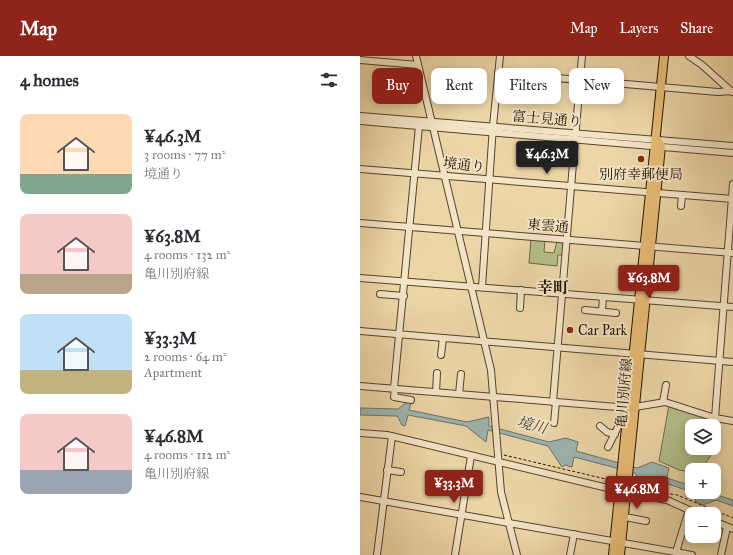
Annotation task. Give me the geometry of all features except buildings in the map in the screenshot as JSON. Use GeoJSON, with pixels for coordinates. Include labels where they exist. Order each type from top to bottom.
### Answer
{"type":"FeatureCollection","features":[{"type":"Feature","properties":{"kind":"main road","name":"亀川別府線"},"geometry":{"type":"LineString","coordinates":[[620,555],[619,542],[664,56]]}},
{"type":"Feature","properties":{"kind":"main road","name":"亀川別府線"},"geometry":{"type":"LineString","coordinates":[[614,555],[625,517],[624,488]]}},
{"type":"Feature","properties":{"kind":"street"},"geometry":{"type":"LineString","coordinates":[[416,56],[491,370],[500,492],[517,555]]}},
{"type":"Feature","properties":{"kind":"street"},"geometry":{"type":"LineString","coordinates":[[499,68],[500,56]]}},
{"type":"Feature","properties":{"kind":"street"},"geometry":{"type":"LineString","coordinates":[[580,68],[582,56]]}},
{"type":"Feature","properties":{"kind":"street"},"geometry":{"type":"LineString","coordinates":[[689,56],[702,65],[732,92]]}},
{"type":"Feature","properties":{"kind":"street"},"geometry":{"type":"LineString","coordinates":[[360,60],[418,65]]}},
{"type":"Feature","properties":{"kind":"street"},"geometry":{"type":"LineString","coordinates":[[624,83],[732,92]]}},
{"type":"Feature","properties":{"kind":"street"},"geometry":{"type":"LineString","coordinates":[[482,288],[495,104]]}},
{"type":"Feature","properties":{"kind":"street"},"geometry":{"type":"LineString","coordinates":[[554,422],[557,348],[567,240],[577,104]]}},
{"type":"Feature","properties":{"kind":"street","name":"富士見通り"},"geometry":{"type":"LineString","coordinates":[[360,116],[493,130],[657,144]]}},
{"type":"Feature","properties":{"kind":"street","name":"富士見通り"},"geometry":{"type":"LineString","coordinates":[[360,121],[419,126],[432,124]]}},
{"type":"Feature","properties":{"kind":"street"},"geometry":{"type":"LineString","coordinates":[[411,400],[394,397],[419,126]]}},
{"type":"Feature","properties":{"kind":"street","name":"富士見通り"},"geometry":{"type":"LineString","coordinates":[[574,136],[635,144],[733,146]]}},
{"type":"Feature","properties":{"kind":"street"},"geometry":{"type":"LineString","coordinates":[[657,144],[733,153]]}},
{"type":"Feature","properties":{"kind":"street","name":"境通り"},"geometry":{"type":"LineString","coordinates":[[360,169],[732,199]]}},
{"type":"Feature","properties":{"kind":"street"},"geometry":{"type":"LineString","coordinates":[[715,418],[723,306],[730,253],[733,184]]}},
{"type":"Feature","properties":{"kind":"street"},"geometry":{"type":"LineString","coordinates":[[681,206],[682,195]]}},
{"type":"Feature","properties":{"kind":"street","name":"東雲通"},"geometry":{"type":"LineString","coordinates":[[360,223],[730,253]]}},
{"type":"Feature","properties":{"kind":"street"},"geometry":{"type":"LineString","coordinates":[[360,278],[733,307]]}},
{"type":"Feature","properties":{"kind":"street"},"geometry":{"type":"LineString","coordinates":[[520,308],[521,290]]}},
{"type":"Feature","properties":{"kind":"street"},"geometry":{"type":"LineString","coordinates":[[380,294],[404,296]]}},
{"type":"Feature","properties":{"kind":"street"},"geometry":{"type":"LineString","coordinates":[[602,311],[604,297]]}},
{"type":"Feature","properties":{"kind":"street"},"geometry":{"type":"LineString","coordinates":[[585,310],[616,312]]}},
{"type":"Feature","properties":{"kind":"street"},"geometry":{"type":"LineString","coordinates":[[360,331],[733,362]]}},
{"type":"Feature","properties":{"kind":"street"},"geometry":{"type":"LineString","coordinates":[[441,355],[442,338]]}},
{"type":"Feature","properties":{"kind":"street"},"geometry":{"type":"LineString","coordinates":[[436,392],[438,373]]}},
{"type":"Feature","properties":{"kind":"street"},"geometry":{"type":"LineString","coordinates":[[459,394],[461,374]]}},
{"type":"Feature","properties":{"kind":"street"},"geometry":{"type":"LineString","coordinates":[[663,402],[666,385]]}},
{"type":"Feature","properties":{"kind":"street"},"geometry":{"type":"LineString","coordinates":[[360,386],[555,402],[631,410],[663,402],[676,404],[715,418],[733,421]]}},
{"type":"Feature","properties":{"kind":"street"},"geometry":{"type":"LineString","coordinates":[[608,447],[623,417],[631,410]]}},
{"type":"Feature","properties":{"kind":"street"},"geometry":{"type":"LineString","coordinates":[[600,426],[607,432],[615,434]]}},
{"type":"Feature","properties":{"kind":"street"},"geometry":{"type":"LineString","coordinates":[[360,433],[392,436],[498,463],[624,488],[667,500],[685,508]]}},
{"type":"Feature","properties":{"kind":"street"},"geometry":{"type":"LineString","coordinates":[[377,555],[392,436]]}},
{"type":"Feature","properties":{"kind":"street"},"geometry":{"type":"LineString","coordinates":[[455,555],[471,456]]}},
{"type":"Feature","properties":{"kind":"street"},"geometry":{"type":"LineString","coordinates":[[387,470],[401,472]]}},
{"type":"Feature","properties":{"kind":"street"},"geometry":{"type":"LineString","coordinates":[[360,497],[692,555]]}},
{"type":"Feature","properties":{"kind":"street"},"geometry":{"type":"LineString","coordinates":[[625,517],[646,521]]}},
{"type":"Feature","properties":{"kind":"street"},"geometry":{"type":"LineString","coordinates":[[676,552],[685,523]]}},
{"type":"Feature","properties":{"kind":"street"},"geometry":{"type":"LineString","coordinates":[[721,555],[730,528]]}},
{"type":"Feature","properties":{"kind":"street"},"geometry":{"type":"LineString","coordinates":[[570,555],[574,534]]}},
{"type":"Feature","properties":{"kind":"path"},"geometry":{"type":"LineString","coordinates":[[498,453],[624,488],[668,492],[733,518]]}},
{"type":"Feature","properties":{"kind":"green space"},"geometry":{"type":"Polygon","coordinates":[[[531,239],[545,240],[544,252],[554,253],[557,241],[564,241],[563,255],[558,255],[557,266],[529,263],[531,239]]]}},
{"type":"Feature","properties":{"kind":"green space"},"geometry":{"type":"Polygon","coordinates":[[[669,405],[708,419],[685,419],[685,455],[711,455],[706,463],[685,463],[685,471],[659,461],[669,405]]]}},
{"type":"Feature","properties":{"kind":"water"},"geometry":{"type":"Polygon","coordinates":[[[407,402],[411,403],[409,410],[467,422],[489,417],[489,426],[549,442],[566,438],[578,442],[576,451],[637,468],[652,462],[669,468],[667,478],[685,484],[685,490],[665,483],[664,487],[641,481],[635,473],[574,457],[572,467],[565,465],[562,467],[548,446],[488,430],[486,442],[466,426],[408,415],[405,426],[402,425],[397,416],[360,415],[360,408],[398,409],[407,402]]]}},
{"type":"Feature","properties":{"kind":"water"},"geometry":{"type":"Polygon","coordinates":[[[721,496],[733,500],[733,506],[716,500],[703,505],[696,502],[695,499],[721,499],[721,496]]]}},
{"type":"Feature","properties":{"kind":"place","name":"別府幸郵便局"},"geometry":{"type":"Point","coordinates":[641,159]}},
{"type":"Feature","properties":{"kind":"place","name":"Car Park"},"geometry":{"type":"Point","coordinates":[570,330]}},
{"type":"Feature","properties":{"kind":"district","name":"幸町"},"geometry":{"type":"Point","coordinates":[553,287]}},
{"type":"Feature","properties":{"kind":"water label","name":"境川"},"geometry":{"type":"Point","coordinates":[532,425]}}]}
